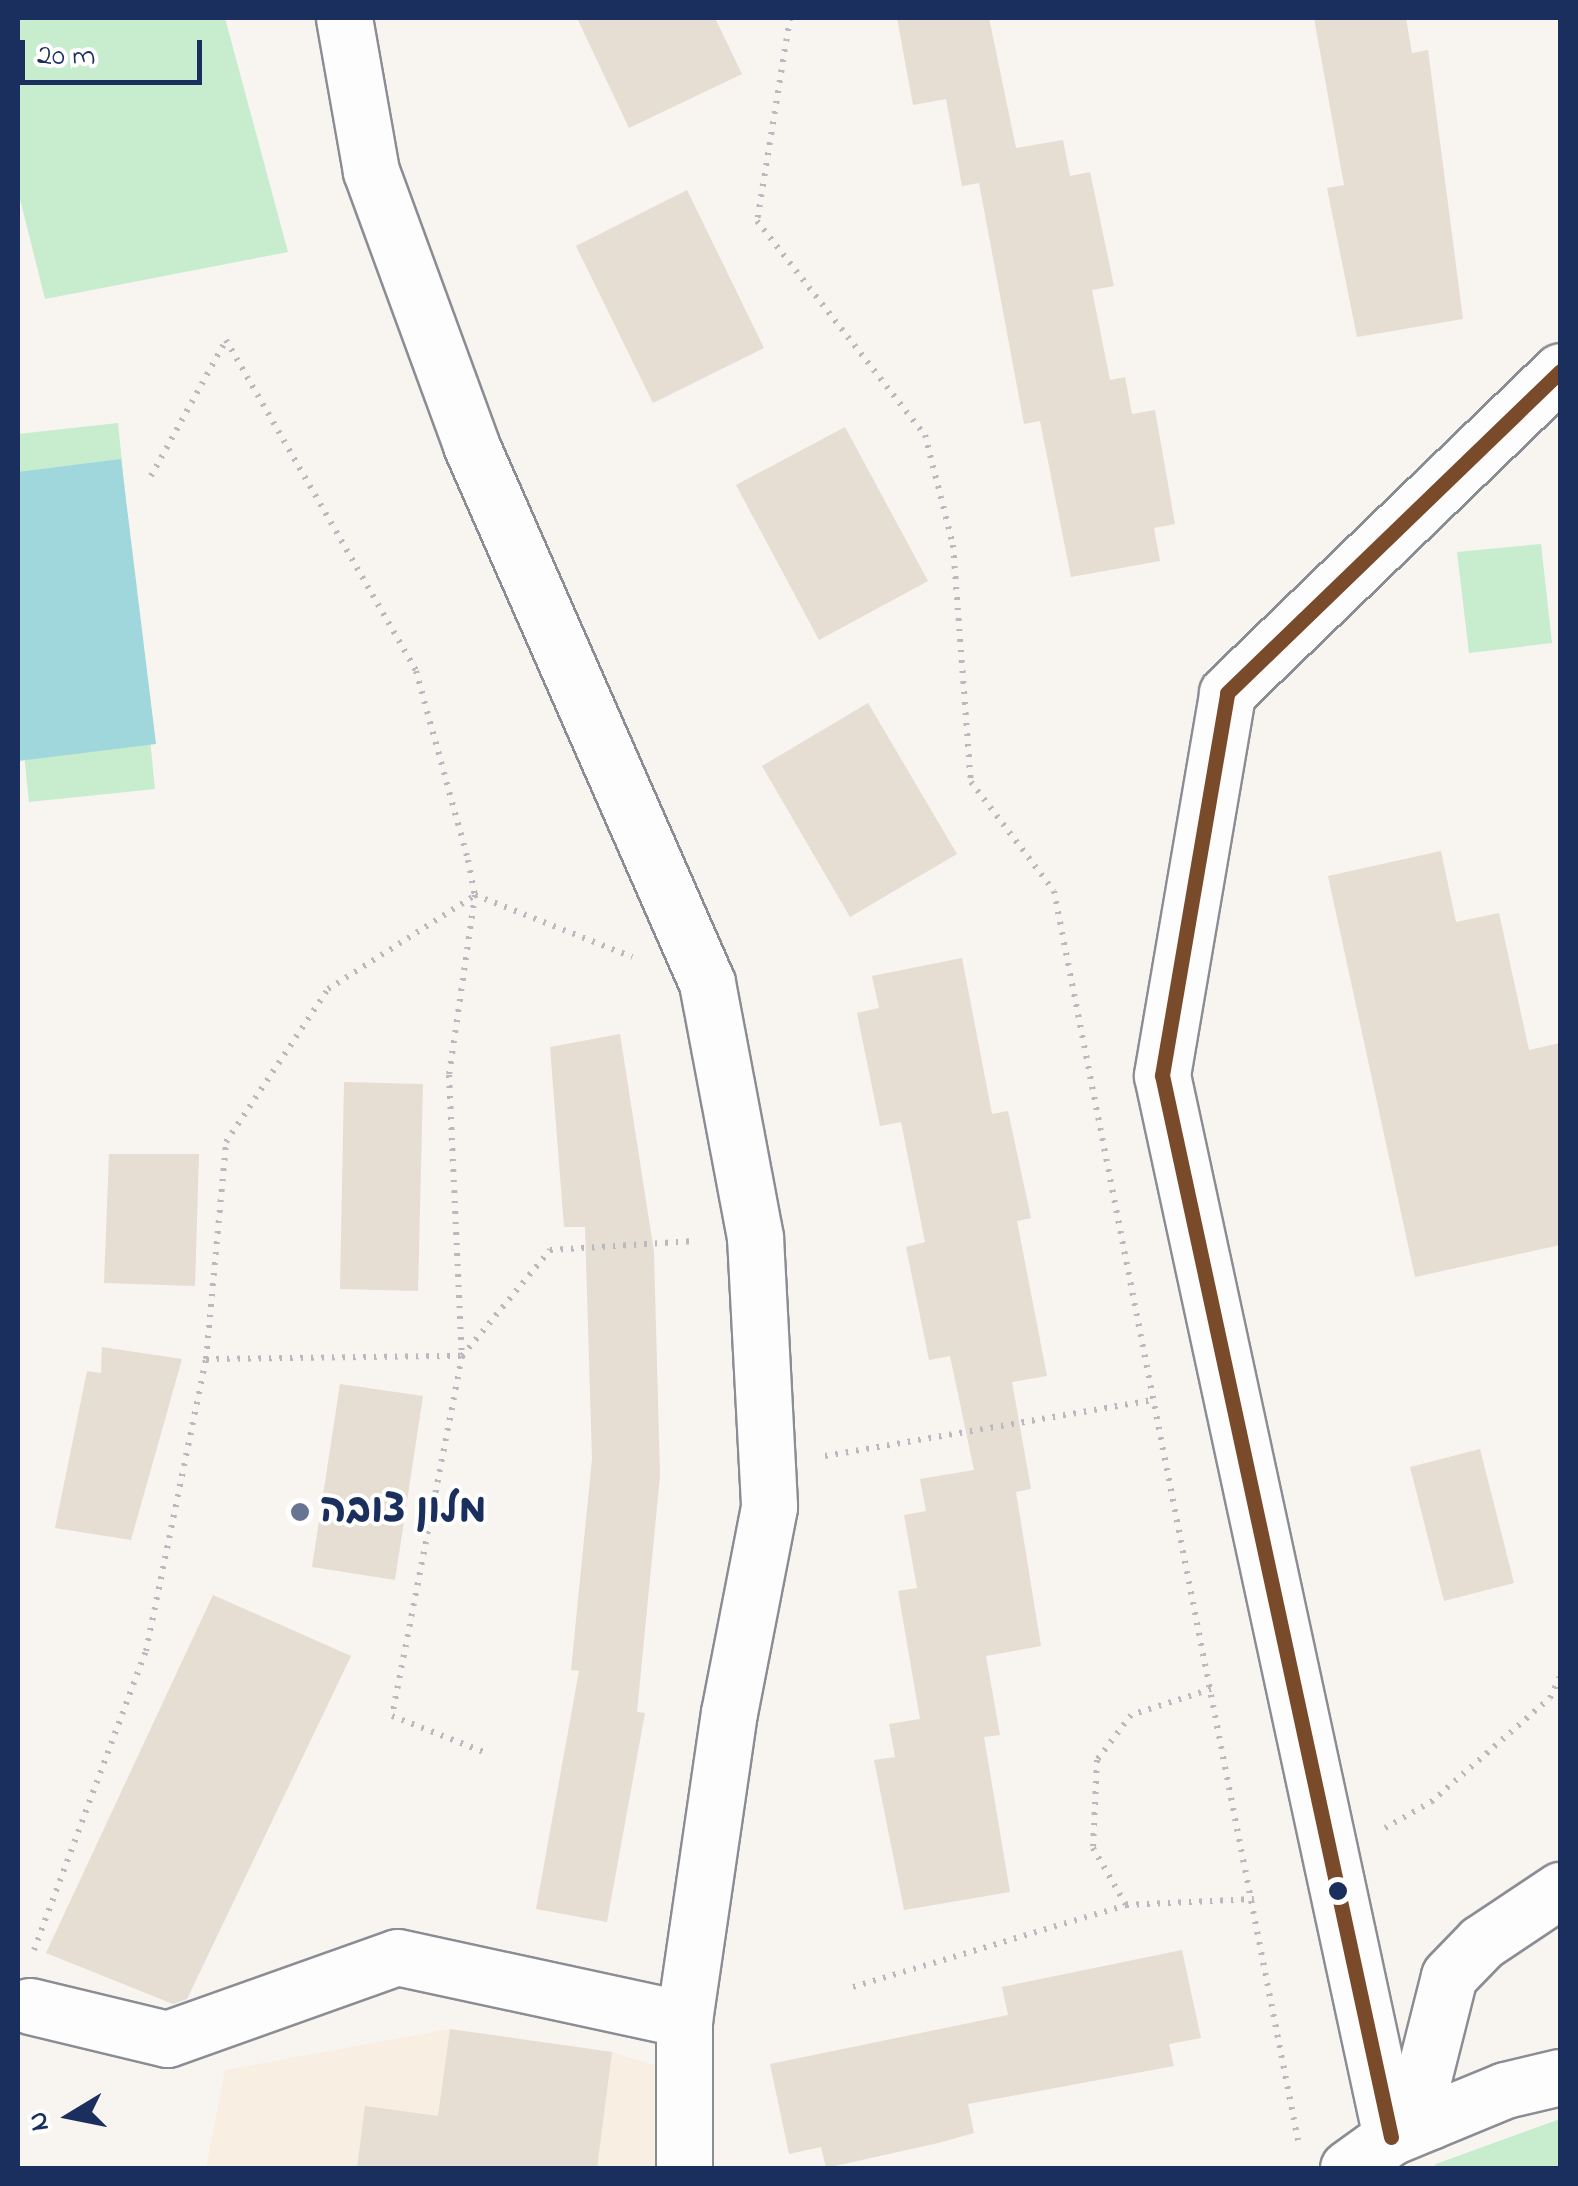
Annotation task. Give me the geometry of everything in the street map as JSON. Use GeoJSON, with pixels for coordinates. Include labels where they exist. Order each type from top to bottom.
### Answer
{"type":"FeatureCollection","features":[{"type":"Feature","properties":{"kind":"street"},"geometry":{"type":"LineString","coordinates":[[344,18],[371,171],[470,445],[707,983],[755,1237],[770,1507],[729,1712],[684,2019],[684,2168]]}},
{"type":"Feature","properties":{"kind":"street"},"geometry":{"type":"LineString","coordinates":[[1411,2129],[1332,1858],[1162,1074],[1227,693],[1560,371]]}},
{"type":"Feature","properties":{"kind":"street"},"geometry":{"type":"LineString","coordinates":[[1411,2129],[1449,1976],[1482,1942],[1560,1890]]}},
{"type":"Feature","properties":{"kind":"street"},"geometry":{"type":"LineString","coordinates":[[30,2006],[167,2039],[396,1958],[684,2019]]}},
{"type":"Feature","properties":{"kind":"street"},"geometry":{"type":"LineString","coordinates":[[1324,2159],[1560,2077]]}},
{"type":"Feature","properties":{"kind":"path"},"geometry":{"type":"LineString","coordinates":[[790,18],[757,221],[925,434],[953,545],[971,782],[1054,891],[1254,1899],[1324,2159]]}},
{"type":"Feature","properties":{"kind":"path"},"geometry":{"type":"LineString","coordinates":[[151,476],[226,340],[416,671],[474,895],[448,1075],[462,1356],[392,1716],[484,1752]]}},
{"type":"Feature","properties":{"kind":"path"},"geometry":{"type":"LineString","coordinates":[[474,895],[707,983]]}},
{"type":"Feature","properties":{"kind":"path"},"geometry":{"type":"LineString","coordinates":[[30,2006],[33,1952],[146,1650],[206,1360],[226,1142],[328,989],[474,895]]}},
{"type":"Feature","properties":{"kind":"path"},"geometry":{"type":"LineString","coordinates":[[206,1360],[462,1356],[550,1250],[755,1237]]}},
{"type":"Feature","properties":{"kind":"path"},"geometry":{"type":"LineString","coordinates":[[765,1466],[1154,1400]]}},
{"type":"Feature","properties":{"kind":"path"},"geometry":{"type":"LineString","coordinates":[[1332,1858],[1431,1802],[1550,1698],[1560,1677]]}},
{"type":"Feature","properties":{"kind":"path"},"geometry":{"type":"LineString","coordinates":[[1126,1905],[1093,1848],[1097,1760],[1131,1715],[1212,1690]]}},
{"type":"Feature","properties":{"kind":"path"},"geometry":{"type":"LineString","coordinates":[[853,1987],[1126,1905],[1254,1899]]}},
{"type":"Feature","properties":{"kind":"shaded area"},"geometry":{"type":"Polygon","coordinates":[[[449,2029],[612,2052],[667,2069],[679,2168],[206,2168],[225,2070],[449,2029]]]}},
{"type":"Feature","properties":{"kind":"green space"},"geometry":{"type":"Polygon","coordinates":[[[18,18],[225,18],[288,252],[45,299],[18,191],[18,18]]]}},
{"type":"Feature","properties":{"kind":"green space"},"geometry":{"type":"Polygon","coordinates":[[[118,423],[155,789],[29,802],[18,694],[18,434],[118,423]]]}},
{"type":"Feature","properties":{"kind":"green space"},"geometry":{"type":"Polygon","coordinates":[[[1541,544],[1552,643],[1469,653],[1457,552],[1541,544]]]}},
{"type":"Feature","properties":{"kind":"green space"},"geometry":{"type":"Polygon","coordinates":[[[1560,2119],[1560,2168],[1433,2168],[1436,2164],[1560,2119]]]}},
{"type":"Feature","properties":{"kind":"water"},"geometry":{"type":"Polygon","coordinates":[[[121,459],[156,744],[18,761],[18,472],[121,459]]]}},
{"type":"Feature","properties":{"kind":"building"},"geometry":{"type":"Polygon","coordinates":[[[577,18],[715,18],[742,74],[629,128],[577,18]]]}},
{"type":"Feature","properties":{"kind":"building"},"geometry":{"type":"Polygon","coordinates":[[[897,18],[989,18],[1016,148],[1063,140],[1070,176],[1090,172],[1114,286],[1092,290],[1110,380],[1125,377],[1132,414],[1155,410],[1175,524],[1154,528],[1160,561],[1071,577],[1040,421],[1024,424],[979,183],[962,186],[946,99],[913,105],[897,18]]]}},
{"type":"Feature","properties":{"kind":"building"},"geometry":{"type":"Polygon","coordinates":[[[1314,18],[1406,18],[1412,53],[1428,50],[1463,319],[1357,337],[1327,188],[1344,185],[1314,18]]]}},
{"type":"Feature","properties":{"kind":"building"},"geometry":{"type":"Polygon","coordinates":[[[687,190],[764,348],[653,403],[576,246],[687,190]]]}},
{"type":"Feature","properties":{"kind":"building"},"geometry":{"type":"Polygon","coordinates":[[[845,427],[928,581],[819,640],[736,485],[845,427]]]}},
{"type":"Feature","properties":{"kind":"building"},"geometry":{"type":"Polygon","coordinates":[[[868,703],[957,854],[850,917],[762,766],[868,703]]]}},
{"type":"Feature","properties":{"kind":"building"},"geometry":{"type":"Polygon","coordinates":[[[1441,851],[1456,922],[1499,913],[1529,1050],[1560,1043],[1560,1245],[1415,1277],[1328,876],[1441,851]]]}},
{"type":"Feature","properties":{"kind":"building"},"geometry":{"type":"Polygon","coordinates":[[[962,958],[992,1114],[1008,1111],[1031,1218],[1017,1221],[1047,1376],[1012,1382],[1031,1489],[1016,1492],[1041,1646],[986,1656],[1000,1735],[984,1737],[1010,1892],[904,1910],[874,1760],[895,1757],[889,1724],[920,1719],[898,1591],[917,1588],[904,1515],[926,1511],[920,1479],[974,1470],[950,1356],[929,1360],[906,1247],[925,1242],[901,1122],[880,1126],[857,1013],[879,1008],[872,976],[962,958]]]}},
{"type":"Feature","properties":{"kind":"building"},"geometry":{"type":"Polygon","coordinates":[[[620,1034],[654,1252],[660,1476],[637,1712],[645,1713],[607,1922],[536,1909],[579,1671],[571,1670],[592,1459],[585,1227],[564,1227],[550,1047],[620,1034]]]}},
{"type":"Feature","properties":{"kind":"building"},"geometry":{"type":"Polygon","coordinates":[[[344,1082],[423,1084],[418,1291],[340,1289],[344,1082]]]}},
{"type":"Feature","properties":{"kind":"building"},"geometry":{"type":"Polygon","coordinates":[[[109,1154],[199,1154],[195,1286],[104,1283],[109,1154]]]}},
{"type":"Feature","properties":{"kind":"building"},"geometry":{"type":"Polygon","coordinates":[[[102,1347],[182,1359],[131,1540],[55,1528],[87,1371],[101,1373],[102,1347]]]}},
{"type":"Feature","properties":{"kind":"building"},"geometry":{"type":"Polygon","coordinates":[[[340,1384],[423,1396],[395,1580],[312,1567],[340,1384]]]}},
{"type":"Feature","properties":{"kind":"building"},"geometry":{"type":"Polygon","coordinates":[[[1480,1449],[1514,1583],[1444,1601],[1410,1467],[1480,1449]]]}},
{"type":"Feature","properties":{"kind":"building"},"geometry":{"type":"Polygon","coordinates":[[[213,1595],[351,1656],[187,1999],[173,2004],[46,1953],[213,1595]]]}},
{"type":"Feature","properties":{"kind":"building"},"geometry":{"type":"Polygon","coordinates":[[[1182,1950],[1201,2038],[1169,2044],[1174,2066],[968,2104],[974,2133],[938,2143],[826,2168],[821,2147],[789,2154],[770,2064],[1008,2015],[1002,1987],[1182,1950]]]}},
{"type":"Feature","properties":{"kind":"building"},"geometry":{"type":"Polygon","coordinates":[[[450,2029],[612,2052],[597,2168],[357,2168],[365,2106],[438,2116],[450,2029]]]}},
{"type":"Feature","properties":{"kind":"transit line"},"geometry":{"type":"LineString","coordinates":[[1391,2137],[1162,1075],[1227,693],[1560,371]]}},
{"type":"Feature","properties":{"kind":"place","name":"מלון צובה"},"geometry":{"type":"Point","coordinates":[300,1512]}}]}
